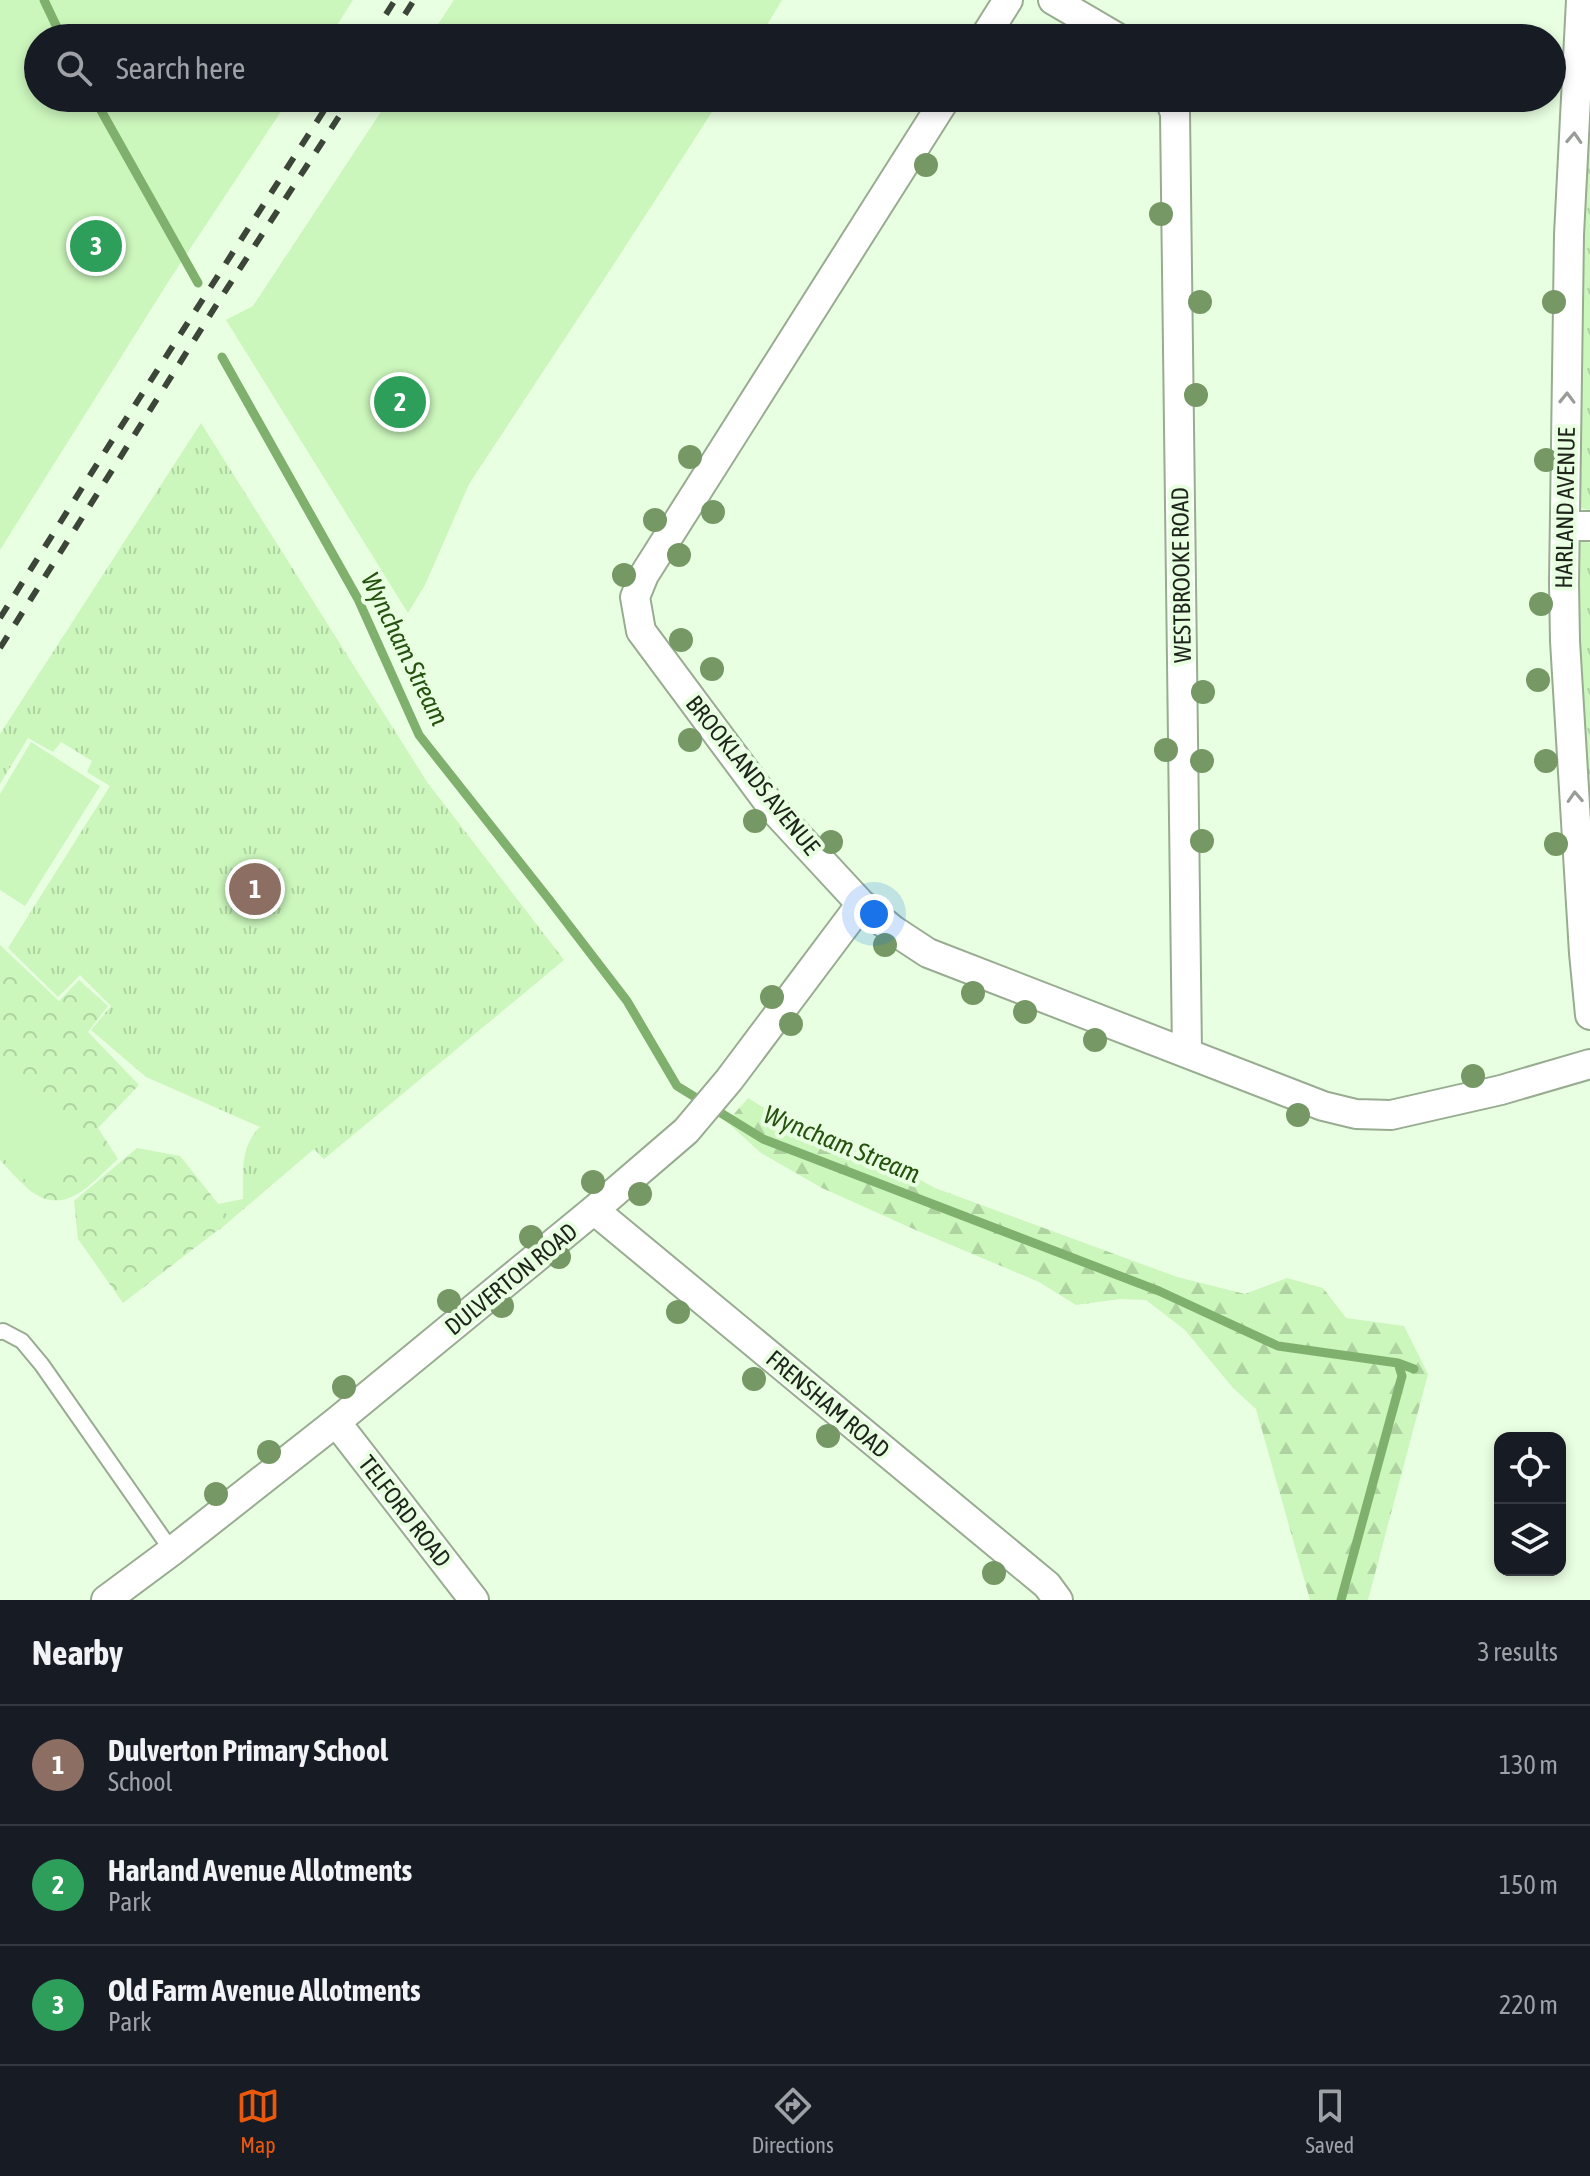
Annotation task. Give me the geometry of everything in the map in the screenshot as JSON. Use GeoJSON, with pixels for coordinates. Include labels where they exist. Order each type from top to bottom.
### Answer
{"type":"FeatureCollection","features":[{"type":"Feature","properties":{"kind":"street"},"geometry":{"type":"LineString","coordinates":[[993,24],[1008,0]]}},
{"type":"Feature","properties":{"kind":"street"},"geometry":{"type":"LineString","coordinates":[[1053,0],[1094,24]]}},
{"type":"Feature","properties":{"kind":"street","name":"HARLAND AVENUE"},"geometry":{"type":"LineString","coordinates":[[1581,0],[1569,235],[1577,526],[1565,641],[1590,1015]]}},
{"type":"Feature","properties":{"kind":"street","name":"BROOKLANDS AVENUE"},"geometry":{"type":"LineString","coordinates":[[937,112],[644,575],[635,597],[641,631],[774,810],[861,904],[928,953],[1323,1106],[1356,1114],[1391,1115],[1501,1090],[1590,1064]]}},
{"type":"Feature","properties":{"kind":"street","name":"WESTBROOKE ROAD"},"geometry":{"type":"LineString","coordinates":[[1175,112],[1187,1053]]}},
{"type":"Feature","properties":{"kind":"street","name":"DULVERTON ROAD"},"geometry":{"type":"LineString","coordinates":[[106,1600],[336,1422],[686,1131],[729,1080],[861,904]]}},
{"type":"Feature","properties":{"kind":"street","name":"FRENSHAM ROAD"},"geometry":{"type":"LineString","coordinates":[[594,1210],[1047,1585],[1058,1600]]}},
{"type":"Feature","properties":{"kind":"street","name":"TELFORD ROAD"},"geometry":{"type":"LineString","coordinates":[[336,1422],[474,1600]]}},
{"type":"Feature","properties":{"kind":"lane"},"geometry":{"type":"LineString","coordinates":[[0,1332],[22,1341],[42,1365],[172,1551]]}},
{"type":"Feature","properties":{"kind":"green space"},"geometry":{"type":"Polygon","coordinates":[[[0,0],[353,0],[338,24],[24,24],[24,112],[281,112],[170,279],[0,550],[0,0]]]}},
{"type":"Feature","properties":{"kind":"green space"},"geometry":{"type":"Polygon","coordinates":[[[454,0],[782,0],[767,24],[438,24],[454,0]]]}},
{"type":"Feature","properties":{"kind":"green space"},"geometry":{"type":"Polygon","coordinates":[[[381,112],[712,112],[469,484],[425,585],[408,613],[226,320],[253,306],[381,112]]]}},
{"type":"Feature","properties":{"kind":"green space"},"geometry":{"type":"Polygon","coordinates":[[[1590,132],[1588,510],[1581,508],[1578,501],[1585,140],[1590,132]]]}},
{"type":"Feature","properties":{"kind":"green space"},"geometry":{"type":"Polygon","coordinates":[[[201,423],[427,782],[564,960],[324,1159],[314,1149],[219,1230],[218,1204],[243,1199],[246,1151],[260,1127],[146,1077],[91,1030],[111,1006],[80,975],[58,997],[8,948],[110,786],[87,772],[92,761],[61,742],[53,752],[28,738],[0,784],[0,734],[201,423]]]}},
{"type":"Feature","properties":{"kind":"green space"},"geometry":{"type":"Polygon","coordinates":[[[1582,541],[1590,543],[1590,828],[1580,708],[1576,546],[1582,541]]]}},
{"type":"Feature","properties":{"kind":"green space"},"geometry":{"type":"Polygon","coordinates":[[[31,742],[100,786],[25,906],[0,890],[0,794],[31,742]]]}},
{"type":"Feature","properties":{"kind":"green space"},"geometry":{"type":"Polygon","coordinates":[[[0,945],[59,1001],[79,980],[108,1006],[88,1032],[139,1085],[98,1128],[118,1159],[89,1186],[68,1198],[45,1199],[32,1192],[0,1160],[0,945]]]}},
{"type":"Feature","properties":{"kind":"green space"},"geometry":{"type":"Polygon","coordinates":[[[0,1056],[87,1141],[36,1190],[0,1155],[0,1056]]]}},
{"type":"Feature","properties":{"kind":"green space"},"geometry":{"type":"Polygon","coordinates":[[[748,1098],[796,1128],[863,1149],[935,1188],[1177,1277],[1245,1294],[1287,1278],[1323,1288],[1346,1318],[1404,1326],[1428,1374],[1368,1600],[1310,1600],[1256,1409],[1233,1388],[1185,1330],[1146,1300],[1120,1299],[1076,1305],[1039,1282],[822,1188],[761,1153],[727,1122],[748,1098]]]}},
{"type":"Feature","properties":{"kind":"green space"},"geometry":{"type":"Polygon","coordinates":[[[137,1148],[180,1156],[231,1220],[123,1303],[78,1239],[74,1201],[137,1148]]]}},
{"type":"Feature","properties":{"kind":"waterway","name":"Wyncham Stream"},"geometry":{"type":"LineString","coordinates":[[44,0],[55,24]]}},
{"type":"Feature","properties":{"kind":"waterway","name":"Wyncham Stream"},"geometry":{"type":"LineString","coordinates":[[102,112],[198,283]]}},
{"type":"Feature","properties":{"kind":"waterway","name":"Wyncham Stream"},"geometry":{"type":"LineString","coordinates":[[222,357],[358,599],[419,735],[627,1001],[677,1086],[763,1139],[1159,1291],[1278,1346],[1398,1363],[1402,1376],[1341,1600]]}},
{"type":"Feature","properties":{"kind":"waterway"},"geometry":{"type":"LineString","coordinates":[[1398,1363],[1414,1369]]}},
{"type":"Feature","properties":{"kind":"railway"},"geometry":{"type":"LineString","coordinates":[[380,24],[395,0]]}},
{"type":"Feature","properties":{"kind":"railway"},"geometry":{"type":"LineString","coordinates":[[399,24],[414,0]]}},
{"type":"Feature","properties":{"kind":"railway"},"geometry":{"type":"LineString","coordinates":[[0,618],[323,112]]}},
{"type":"Feature","properties":{"kind":"railway"},"geometry":{"type":"LineString","coordinates":[[0,648],[342,112]]}},
{"type":"Feature","properties":{"kind":"place","name":"Old Farm Avenue Allotments"},"geometry":{"type":"Point","coordinates":[96,246]}},
{"type":"Feature","properties":{"kind":"place","name":"Harland Avenue Allotments"},"geometry":{"type":"Point","coordinates":[400,402]}},
{"type":"Feature","properties":{"kind":"place","name":"Dulverton Primary School"},"geometry":{"type":"Point","coordinates":[255,889]}}]}
